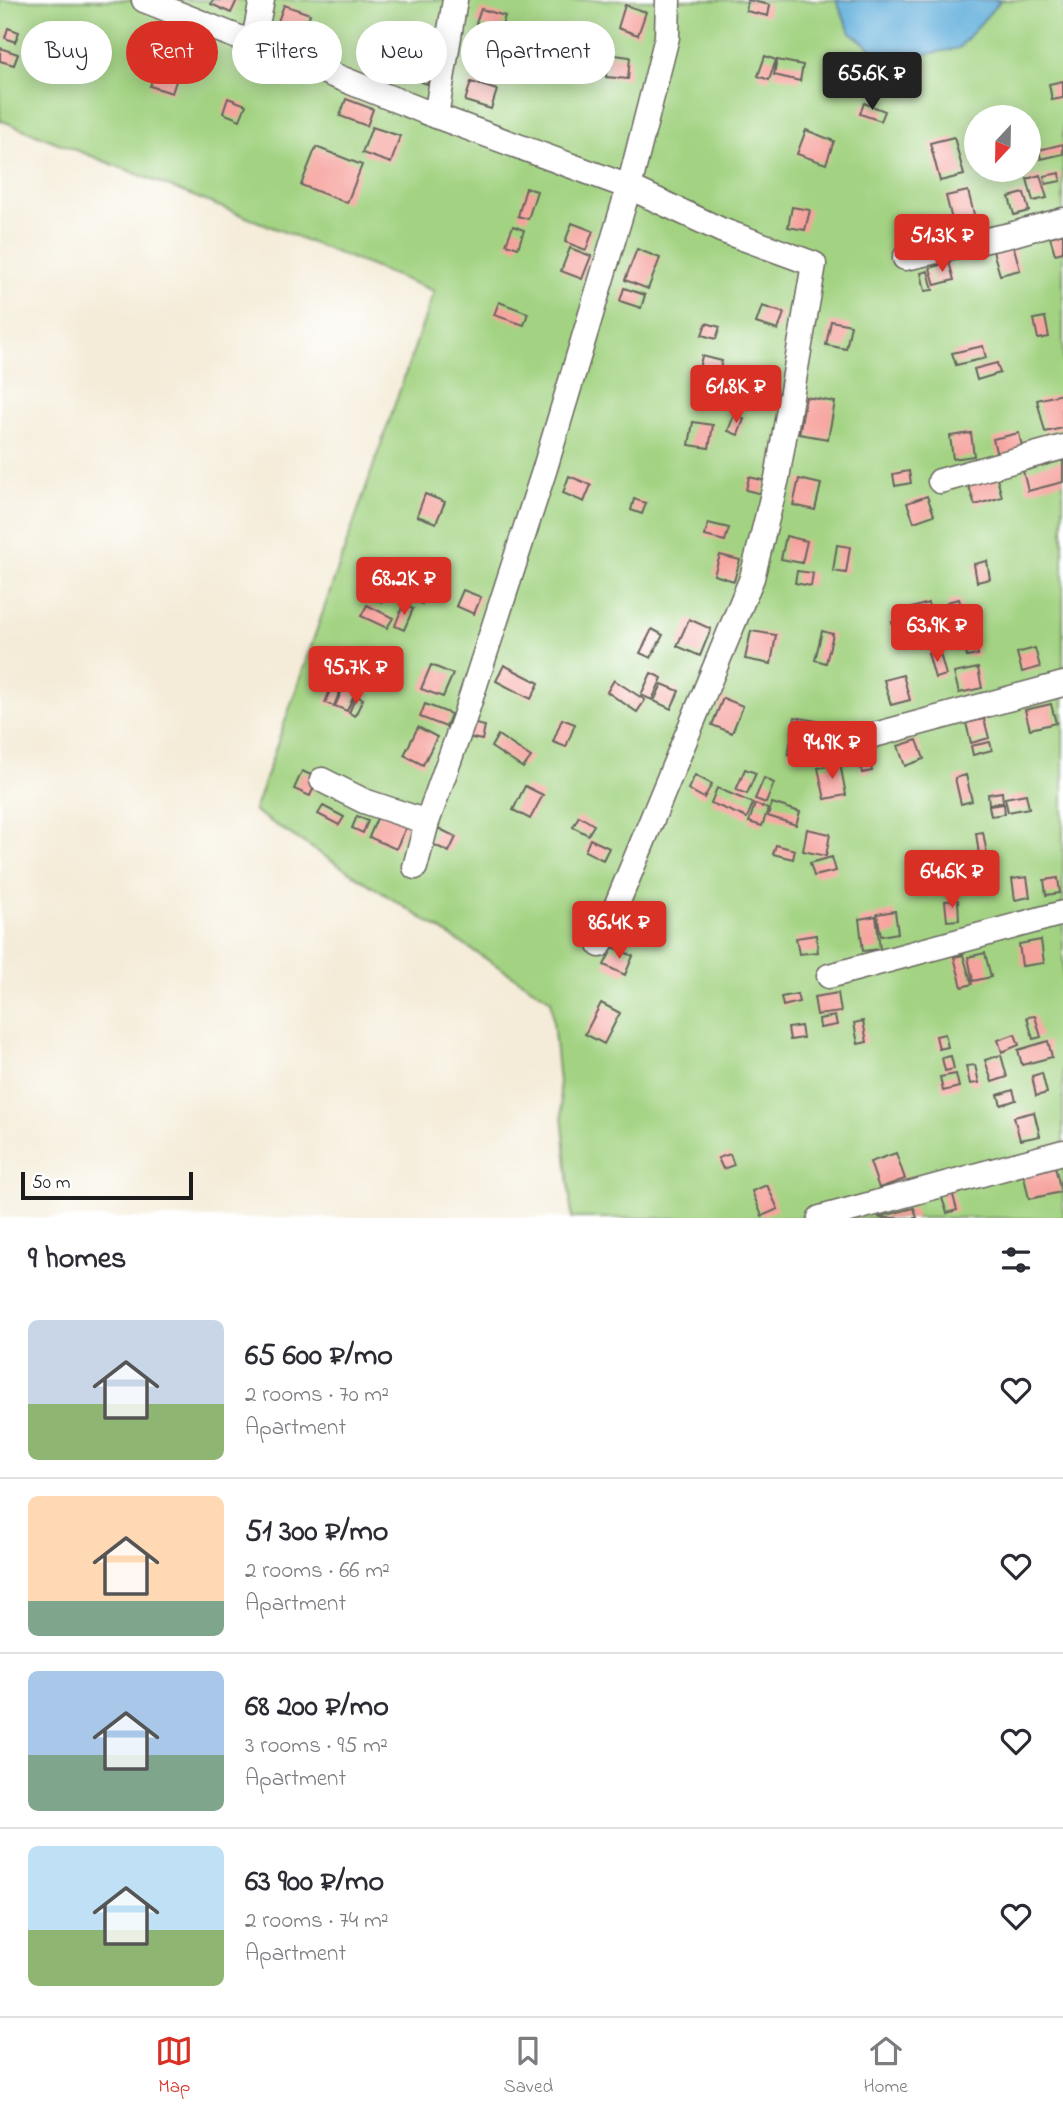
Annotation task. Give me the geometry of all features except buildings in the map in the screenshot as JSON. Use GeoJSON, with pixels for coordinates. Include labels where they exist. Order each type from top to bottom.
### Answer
{"type":"FeatureCollection","features":[{"type":"Feature","properties":{"kind":"street"},"geometry":{"type":"LineString","coordinates":[[144,0],[232,36]]}},
{"type":"Feature","properties":{"kind":"street"},"geometry":{"type":"LineString","coordinates":[[258,21],[262,0]]}},
{"type":"Feature","properties":{"kind":"street"},"geometry":{"type":"LineString","coordinates":[[436,116],[455,0]]}},
{"type":"Feature","properties":{"kind":"street"},"geometry":{"type":"LineString","coordinates":[[415,867],[541,482],[629,187],[667,37],[668,0]]}},
{"type":"Feature","properties":{"kind":"street"},"geometry":{"type":"LineString","coordinates":[[342,79],[629,187],[721,230],[814,264],[778,478],[752,578],[600,945]]}},
{"type":"Feature","properties":{"kind":"street"},"geometry":{"type":"LineString","coordinates":[[905,258],[1010,235],[1063,220]]}},
{"type":"Feature","properties":{"kind":"street"},"geometry":{"type":"LineString","coordinates":[[940,481],[1063,447]]}},
{"type":"Feature","properties":{"kind":"street"},"geometry":{"type":"LineString","coordinates":[[841,744],[1063,684]]}},
{"type":"Feature","properties":{"kind":"street"},"geometry":{"type":"LineString","coordinates":[[322,780],[364,802],[428,822]]}},
{"type":"Feature","properties":{"kind":"street"},"geometry":{"type":"LineString","coordinates":[[829,976],[1063,913]]}},
{"type":"Feature","properties":{"kind":"street"},"geometry":{"type":"LineString","coordinates":[[820,1218],[1063,1152]]}},
{"type":"Feature","properties":{"kind":"green space"},"geometry":{"type":"Polygon","coordinates":[[[0,0],[1063,0],[1063,1218],[572,1218],[551,1000],[254,811],[434,291],[0,120],[0,0]]]}},
{"type":"Feature","properties":{"kind":"water"},"geometry":{"type":"Polygon","coordinates":[[[836,0],[1001,0],[959,48],[913,57],[877,53],[850,32],[836,0]]]}}]}
